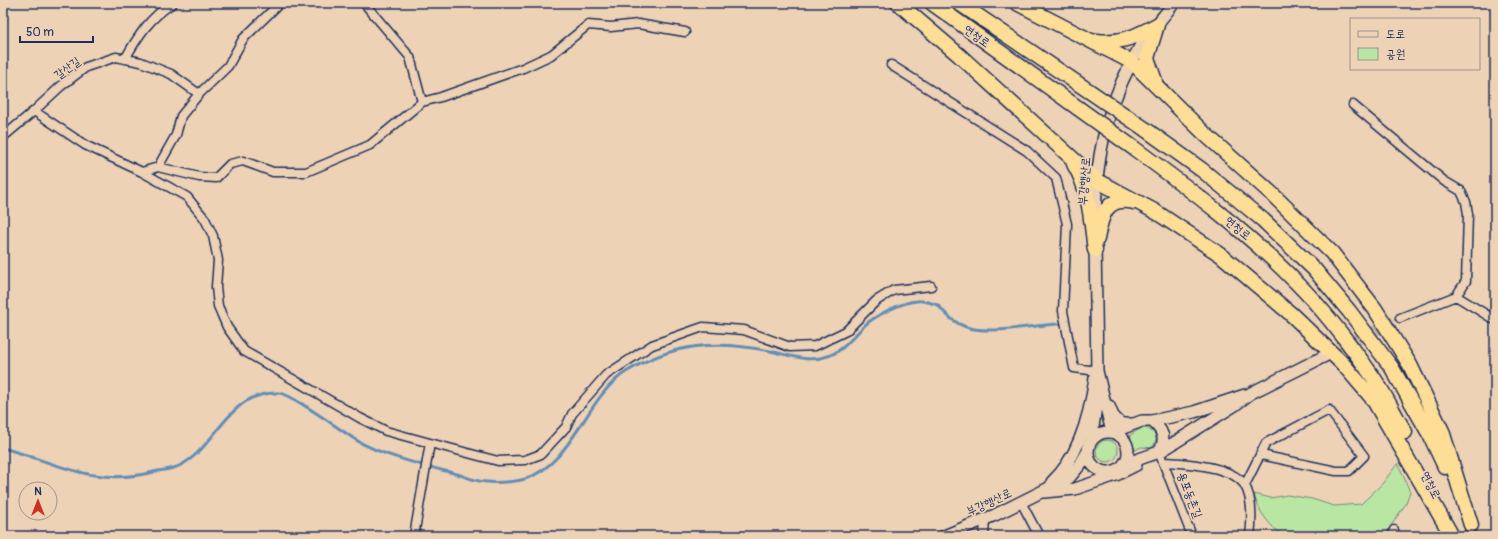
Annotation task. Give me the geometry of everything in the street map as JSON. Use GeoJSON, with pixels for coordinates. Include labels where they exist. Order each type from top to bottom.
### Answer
{"type":"FeatureCollection","features":[{"type":"Feature","properties":{"kind":"highway"},"geometry":{"type":"LineString","coordinates":[[898,3],[1065,150],[1096,180],[1140,204],[1221,255],[1291,314],[1343,364],[1373,399],[1453,536]]}},
{"type":"Feature","properties":{"kind":"highway","name":"연청로"},"geometry":{"type":"LineString","coordinates":[[932,3],[1186,186],[1249,237],[1297,283],[1333,323],[1378,385],[1409,441],[1441,506],[1453,536]]}},
{"type":"Feature","properties":{"kind":"highway","name":"연청로"},"geometry":{"type":"LineString","coordinates":[[959,3],[1145,129],[1202,170],[1263,220],[1314,269],[1349,311],[1396,375],[1430,435],[1458,493],[1472,531]]}},
{"type":"Feature","properties":{"kind":"highway"},"geometry":{"type":"LineString","coordinates":[[1017,3],[1132,62],[1332,253],[1375,309],[1410,365],[1442,431],[1472,531]]}},
{"type":"Feature","properties":{"kind":"highway"},"geometry":{"type":"LineString","coordinates":[[1092,41],[1121,42],[1157,25]]}},
{"type":"Feature","properties":{"kind":"highway"},"geometry":{"type":"LineString","coordinates":[[1157,25],[1147,58],[1150,70],[1159,89]]}},
{"type":"Feature","properties":{"kind":"highway"},"geometry":{"type":"LineString","coordinates":[[1065,150],[1081,175],[1083,181],[1089,201],[1095,250]]}},
{"type":"Feature","properties":{"kind":"highway"},"geometry":{"type":"LineString","coordinates":[[1095,250],[1104,210],[1114,202],[1124,200],[1140,204]]}},
{"type":"Feature","properties":{"kind":"street"},"geometry":{"type":"LineString","coordinates":[[125,59],[138,35],[158,12],[172,3]]}},
{"type":"Feature","properties":{"kind":"street"},"geometry":{"type":"LineString","coordinates":[[158,167],[176,135],[181,116],[199,94],[228,66],[243,39],[280,3]]}},
{"type":"Feature","properties":{"kind":"street"},"geometry":{"type":"LineString","coordinates":[[364,3],[410,57],[422,102]]}},
{"type":"Feature","properties":{"kind":"street","name":"부강행산로"},"geometry":{"type":"LineString","coordinates":[[1112,432],[1098,376],[1095,250],[1096,180],[1104,135],[1116,96],[1132,62],[1174,3]]}},
{"type":"Feature","properties":{"kind":"street"},"geometry":{"type":"LineString","coordinates":[[142,172],[158,167],[199,177],[216,178],[230,164],[243,161],[273,172],[306,172],[370,145],[422,102],[441,97],[523,68],[551,55],[588,25],[611,27],[638,24],[685,32],[680,31],[674,30],[668,29]]}},
{"type":"Feature","properties":{"kind":"street","name":"갈산길"},"geometry":{"type":"LineString","coordinates":[[3,137],[61,86],[86,67],[116,57],[141,62],[171,74],[199,94]]}},
{"type":"Feature","properties":{"kind":"street"},"geometry":{"type":"LineString","coordinates":[[891,65],[1027,151],[1056,178],[1067,224],[1062,312],[1074,368],[1098,376]]}},
{"type":"Feature","properties":{"kind":"street"},"geometry":{"type":"LineString","coordinates":[[1353,105],[1460,192],[1466,202],[1468,214],[1466,282],[1456,296],[1400,318]]}},
{"type":"Feature","properties":{"kind":"street"},"geometry":{"type":"LineString","coordinates":[[34,111],[85,145],[142,172],[187,197],[205,219],[213,236],[218,260],[216,287],[218,306],[227,327],[244,351],[360,418],[386,431],[429,446],[498,461],[525,460],[541,454],[566,427],[572,414],[606,375],[652,345],[703,327],[744,330],[790,347],[815,346],[846,331],[876,301],[894,290],[932,286]]}},
{"type":"Feature","properties":{"kind":"street"},"geometry":{"type":"LineString","coordinates":[[1456,296],[1495,320]]}},
{"type":"Feature","properties":{"kind":"street"},"geometry":{"type":"LineString","coordinates":[[1044,492],[1074,489],[1116,475],[1159,452],[1251,393],[1325,356]]}},
{"type":"Feature","properties":{"kind":"street"},"geometry":{"type":"LineString","coordinates":[[1098,376],[1089,446],[1090,462],[1094,467],[1104,472]]}},
{"type":"Feature","properties":{"kind":"street"},"geometry":{"type":"LineString","coordinates":[[1044,492],[1063,472],[1072,458],[1098,376]]}},
{"type":"Feature","properties":{"kind":"street","name":"부강행산로"},"geometry":{"type":"LineString","coordinates":[[1098,376],[1112,416],[1121,424],[1134,424]]}},
{"type":"Feature","properties":{"kind":"street","name":"부강행산로"},"geometry":{"type":"LineString","coordinates":[[1089,446],[1100,434],[1112,432],[1142,421],[1152,421],[1194,412],[1251,393]]}},
{"type":"Feature","properties":{"kind":"street"},"geometry":{"type":"LineString","coordinates":[[1250,536],[1250,499],[1245,485],[1266,443],[1329,410],[1364,456],[1349,471],[1336,472],[1261,455]]}},
{"type":"Feature","properties":{"kind":"street"},"geometry":{"type":"LineString","coordinates":[[1044,492],[1104,472],[1115,471],[1124,464],[1159,452],[1164,445],[1163,435],[1161,429],[1152,421]]}},
{"type":"Feature","properties":{"kind":"street"},"geometry":{"type":"LineString","coordinates":[[1112,432],[1122,438],[1128,448],[1127,459],[1124,464]]}},
{"type":"Feature","properties":{"kind":"street"},"geometry":{"type":"LineString","coordinates":[[414,536],[429,446]]}},
{"type":"Feature","properties":{"kind":"street"},"geometry":{"type":"LineString","coordinates":[[1044,492],[1069,478],[1080,465],[1089,446]]}},
{"type":"Feature","properties":{"kind":"street","name":"용포동촌길"},"geometry":{"type":"LineString","coordinates":[[1159,452],[1165,462],[1178,502],[1192,536]]}},
{"type":"Feature","properties":{"kind":"street","name":"용포동촌길"},"geometry":{"type":"LineString","coordinates":[[1165,462],[1188,463],[1213,468],[1238,478],[1245,485]]}},
{"type":"Feature","properties":{"kind":"street","name":"부강행산로"},"geometry":{"type":"LineString","coordinates":[[944,536],[1044,492]]}},
{"type":"Feature","properties":{"kind":"street"},"geometry":{"type":"LineString","coordinates":[[1021,502],[1039,536]]}},
{"type":"Feature","properties":{"kind":"street"},"geometry":{"type":"LineString","coordinates":[[984,536],[985,519]]}},
{"type":"Feature","properties":{"kind":"green space"},"geometry":{"type":"Polygon","coordinates":[[[1147,428],[1155,434],[1156,440],[1152,448],[1141,447],[1135,450],[1130,435],[1140,429],[1147,428]]]}},
{"type":"Feature","properties":{"kind":"green space"},"geometry":{"type":"Polygon","coordinates":[[[1107,440],[1115,443],[1118,451],[1115,459],[1107,462],[1099,459],[1096,451],[1099,443],[1107,440]]]}},
{"type":"Feature","properties":{"kind":"green space"},"geometry":{"type":"Polygon","coordinates":[[[1398,463],[1410,492],[1405,505],[1384,536],[1284,536],[1265,518],[1258,506],[1254,494],[1271,498],[1287,495],[1312,499],[1334,506],[1361,504],[1382,484],[1398,463]]]}},
{"type":"Feature","properties":{"kind":"waterway"},"geometry":{"type":"LineString","coordinates":[[3,448],[79,472],[115,477],[136,476],[179,466],[192,458],[235,410],[247,401],[262,395],[279,393],[294,399],[356,440],[378,451],[483,482],[511,482],[525,479],[541,471],[555,459],[568,445],[600,397],[612,383],[626,372],[644,362],[678,350],[696,346],[732,346],[770,351],[806,359],[821,358],[838,351],[864,326],[881,314],[904,304],[919,301],[938,305],[954,321],[966,327],[975,329],[999,330],[1059,324]]}},
{"type":"Feature","properties":{"kind":"tunnel"},"geometry":{"type":"LineString","coordinates":[[1325,356],[1400,318]]}}]}
